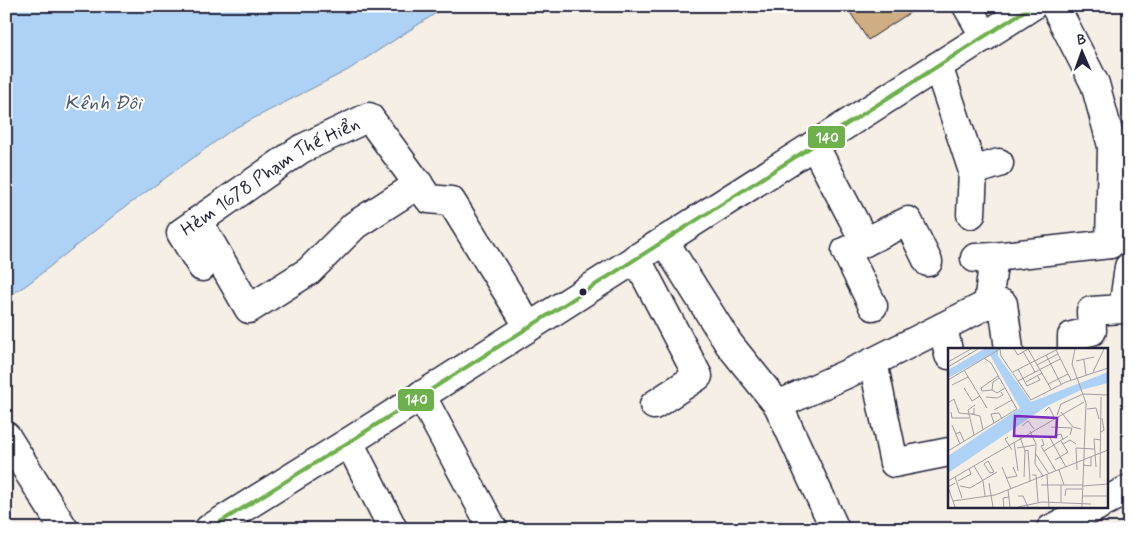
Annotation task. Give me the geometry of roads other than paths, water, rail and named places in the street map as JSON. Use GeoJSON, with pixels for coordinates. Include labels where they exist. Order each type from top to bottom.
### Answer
{"type":"FeatureCollection","features":[{"type":"Feature","properties":{"kind":"street"},"geometry":{"type":"LineString","coordinates":[[967,6],[985,37]]}},
{"type":"Feature","properties":{"kind":"street"},"geometry":{"type":"LineString","coordinates":[[209,529],[349,442],[1032,6]]}},
{"type":"Feature","properties":{"kind":"street"},"geometry":{"type":"LineString","coordinates":[[988,304],[984,258],[1120,250],[1120,186],[1112,146],[1095,84],[1055,6]]}},
{"type":"Feature","properties":{"kind":"street"},"geometry":{"type":"LineString","coordinates":[[938,66],[973,172],[971,214]]}},
{"type":"Feature","properties":{"kind":"street","name":"Hẻm 1678 Phạm Thế Hiển"},"geometry":{"type":"LineString","coordinates":[[202,267],[181,233],[301,148],[369,117],[429,199],[452,201],[529,327]]}},
{"type":"Feature","properties":{"kind":"street"},"geometry":{"type":"LineString","coordinates":[[814,145],[865,242]]}},
{"type":"Feature","properties":{"kind":"street"},"geometry":{"type":"LineString","coordinates":[[973,172],[999,163]]}},
{"type":"Feature","properties":{"kind":"street"},"geometry":{"type":"LineString","coordinates":[[198,221],[249,309],[309,271],[355,225],[419,184]]}},
{"type":"Feature","properties":{"kind":"street"},"geometry":{"type":"LineString","coordinates":[[873,306],[846,251],[908,221],[928,262]]}},
{"type":"Feature","properties":{"kind":"street"},"geometry":{"type":"LineString","coordinates":[[664,241],[729,344],[778,405],[835,529]]}},
{"type":"Feature","properties":{"kind":"street"},"geometry":{"type":"LineString","coordinates":[[636,258],[698,376],[654,405]]}},
{"type":"Feature","properties":{"kind":"street"},"geometry":{"type":"LineString","coordinates":[[1072,348],[1072,336],[1092,331],[1091,311],[1123,309],[1129,267]]}},
{"type":"Feature","properties":{"kind":"street"},"geometry":{"type":"LineString","coordinates":[[778,405],[873,362],[988,304],[1004,304],[1009,348]]}},
{"type":"Feature","properties":{"kind":"street"},"geometry":{"type":"LineString","coordinates":[[943,327],[948,350]]}},
{"type":"Feature","properties":{"kind":"street"},"geometry":{"type":"LineString","coordinates":[[873,362],[894,463],[948,452]]}},
{"type":"Feature","properties":{"kind":"street"},"geometry":{"type":"LineString","coordinates":[[421,395],[493,529]]}},
{"type":"Feature","properties":{"kind":"street"},"geometry":{"type":"LineString","coordinates":[[6,436],[64,529]]}},
{"type":"Feature","properties":{"kind":"street"},"geometry":{"type":"LineString","coordinates":[[349,442],[394,529]]}},
{"type":"Feature","properties":{"kind":"street"},"geometry":{"type":"LineString","coordinates":[[1108,500],[1129,489]]}},
{"type":"Feature","properties":{"kind":"street"},"geometry":{"type":"LineString","coordinates":[[1051,529],[1094,508]]}},
{"type":"Feature","properties":{"kind":"water","name":"Kênh Đôi"},"geometry":{"type":"Polygon","coordinates":[[[6,6],[447,6],[348,70],[233,129],[117,213],[28,284],[6,298],[6,6]]]}}]}
